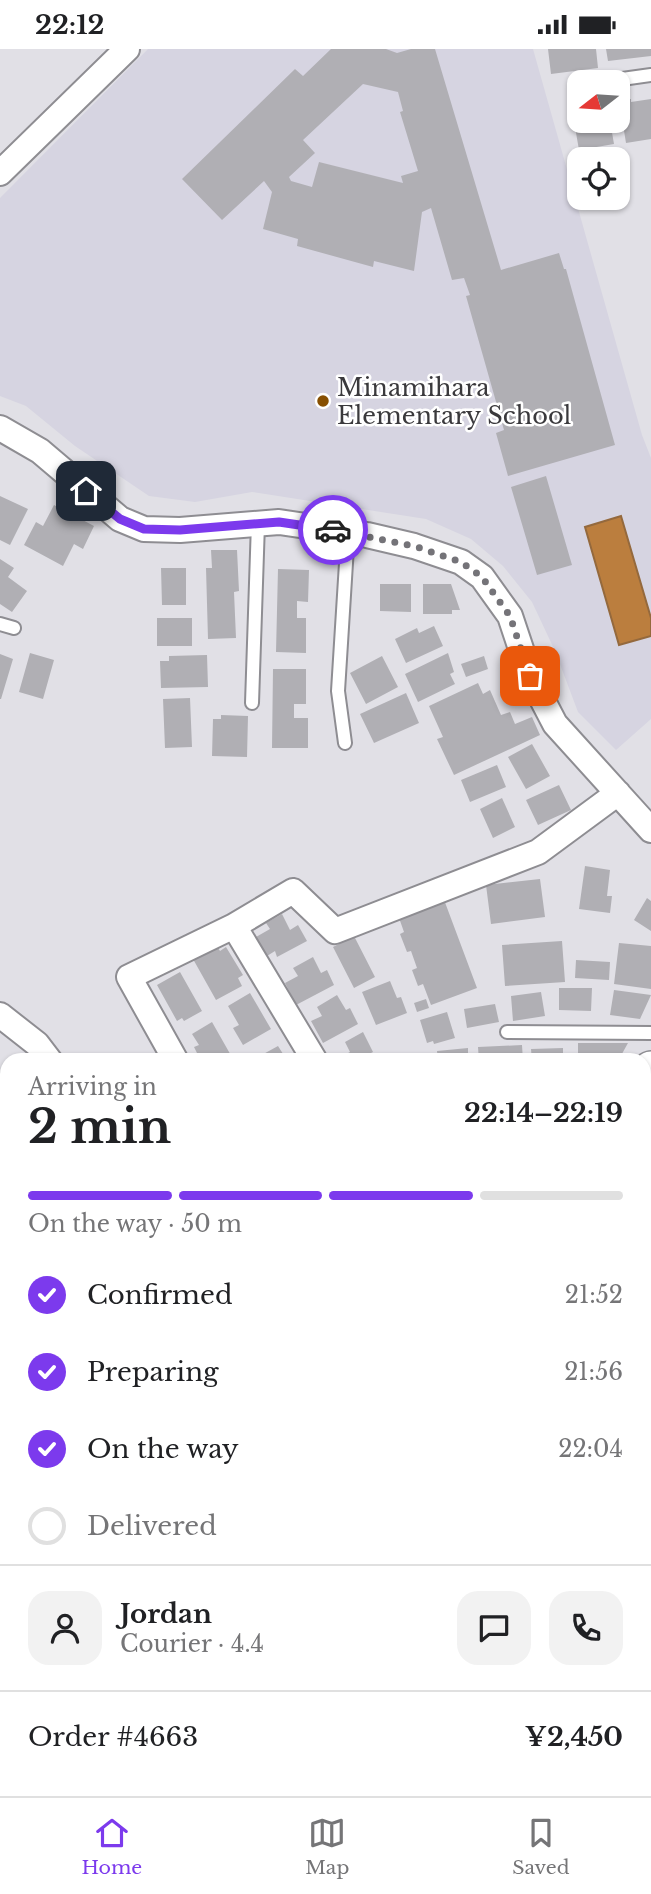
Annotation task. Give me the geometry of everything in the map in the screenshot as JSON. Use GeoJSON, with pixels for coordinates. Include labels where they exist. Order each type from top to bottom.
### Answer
{"type":"FeatureCollection","features":[{"type":"Feature","properties":{"kind":"street"},"geometry":{"type":"LineString","coordinates":[[0,173],[127,49]]}},
{"type":"Feature","properties":{"kind":"street"},"geometry":{"type":"LineString","coordinates":[[0,428],[40,450],[120,519],[144,529],[180,530],[279,522],[348,531],[414,546],[461,562],[482,577],[510,616],[530,676],[555,724],[651,830]]}},
{"type":"Feature","properties":{"kind":"street"},"geometry":{"type":"LineString","coordinates":[[172,1053],[129,977],[234,926],[293,891],[335,930],[538,852],[618,793]]}},
{"type":"Feature","properties":{"kind":"street"},"geometry":{"type":"LineString","coordinates":[[234,926],[309,1053]]}},
{"type":"Feature","properties":{"kind":"street"},"geometry":{"type":"LineString","coordinates":[[0,1015],[37,1044],[44,1053]]}},
{"type":"Feature","properties":{"kind":"lane"},"geometry":{"type":"LineString","coordinates":[[630,78],[651,75]]}},
{"type":"Feature","properties":{"kind":"lane"},"geometry":{"type":"LineString","coordinates":[[252,703],[258,523]]}},
{"type":"Feature","properties":{"kind":"lane"},"geometry":{"type":"LineString","coordinates":[[345,743],[338,691],[348,531]]}},
{"type":"Feature","properties":{"kind":"lane"},"geometry":{"type":"LineString","coordinates":[[0,624],[14,628]]}},
{"type":"Feature","properties":{"kind":"lane"},"geometry":{"type":"LineString","coordinates":[[507,1032],[651,1033]]}},
{"type":"Feature","properties":{"kind":"shaded area","name":"Minamihara Elementary School"},"geometry":{"type":"Polygon","coordinates":[[[148,49],[533,49],[567,169],[567,210],[578,210],[642,435],[651,458],[651,719],[616,750],[578,712],[555,651],[532,602],[503,566],[471,539],[426,519],[252,492],[195,502],[149,496],[75,446],[26,406],[0,396],[0,198],[148,49]]]}},
{"type":"Feature","properties":{"kind":"shaded area"},"geometry":{"type":"Polygon","coordinates":[[[621,516],[651,618],[651,636],[619,645],[585,527],[621,516]]]}},
{"type":"Feature","properties":{"kind":"building"},"geometry":{"type":"Polygon","coordinates":[[[331,49],[386,49],[397,53],[411,49],[435,49],[501,270],[559,253],[566,269],[615,445],[508,476],[496,433],[504,430],[466,296],[470,295],[464,278],[452,280],[431,208],[422,212],[414,271],[374,261],[373,267],[297,246],[298,239],[263,229],[272,192],[264,181],[222,220],[182,179],[295,69],[303,76],[331,49]],[[363,84],[303,140],[315,153],[289,177],[291,181],[312,187],[319,162],[403,183],[401,176],[418,171],[400,112],[403,111],[398,92],[363,84]]]}},
{"type":"Feature","properties":{"kind":"building"},"geometry":{"type":"Polygon","coordinates":[[[548,49],[596,49],[598,68],[551,74],[548,49]]]}},
{"type":"Feature","properties":{"kind":"building"},"geometry":{"type":"Polygon","coordinates":[[[606,49],[651,49],[651,56],[608,61],[606,49]]]}},
{"type":"Feature","properties":{"kind":"building"},"geometry":{"type":"Polygon","coordinates":[[[630,99],[631,102],[651,99],[651,139],[626,143],[624,133],[630,133],[630,99]]]}},
{"type":"Feature","properties":{"kind":"building"},"geometry":{"type":"Polygon","coordinates":[[[576,133],[612,133],[614,144],[578,147],[576,133]]]}},
{"type":"Feature","properties":{"kind":"building"},"geometry":{"type":"Polygon","coordinates":[[[546,476],[572,565],[537,575],[511,487],[546,476]]]}},
{"type":"Feature","properties":{"kind":"building"},"geometry":{"type":"Polygon","coordinates":[[[0,496],[28,509],[10,545],[0,540],[0,496]]]}},
{"type":"Feature","properties":{"kind":"building"},"geometry":{"type":"Polygon","coordinates":[[[54,505],[94,526],[83,549],[74,544],[63,566],[24,545],[36,522],[43,526],[54,505]]]}},
{"type":"Feature","properties":{"kind":"building"},"geometry":{"type":"Polygon","coordinates":[[[211,550],[237,550],[239,591],[234,592],[236,638],[208,639],[206,568],[212,568],[211,550]]]}},
{"type":"Feature","properties":{"kind":"building"},"geometry":{"type":"Polygon","coordinates":[[[0,559],[14,568],[8,577],[27,591],[12,612],[0,604],[0,559]]]}},
{"type":"Feature","properties":{"kind":"building"},"geometry":{"type":"Polygon","coordinates":[[[161,568],[186,568],[186,605],[162,605],[161,568]]]}},
{"type":"Feature","properties":{"kind":"building"},"geometry":{"type":"Polygon","coordinates":[[[278,569],[309,570],[308,602],[297,601],[297,618],[306,618],[306,653],[276,652],[278,569]]]}},
{"type":"Feature","properties":{"kind":"building"},"geometry":{"type":"Polygon","coordinates":[[[380,584],[411,584],[411,612],[380,611],[380,584]]]}},
{"type":"Feature","properties":{"kind":"building"},"geometry":{"type":"Polygon","coordinates":[[[423,584],[451,584],[460,610],[452,610],[452,614],[423,614],[423,584]]]}},
{"type":"Feature","properties":{"kind":"building"},"geometry":{"type":"Polygon","coordinates":[[[157,618],[192,618],[192,646],[157,646],[157,618]]]}},
{"type":"Feature","properties":{"kind":"building"},"geometry":{"type":"Polygon","coordinates":[[[434,626],[443,646],[406,663],[395,639],[417,628],[419,633],[434,626]]]}},
{"type":"Feature","properties":{"kind":"building"},"geometry":{"type":"Polygon","coordinates":[[[30,653],[54,660],[43,699],[19,692],[30,653]]]}},
{"type":"Feature","properties":{"kind":"building"},"geometry":{"type":"Polygon","coordinates":[[[448,653],[454,672],[450,674],[455,684],[418,702],[405,674],[448,653]]]}},
{"type":"Feature","properties":{"kind":"building"},"geometry":{"type":"Polygon","coordinates":[[[0,654],[13,659],[1,699],[0,699],[0,654]]]}},
{"type":"Feature","properties":{"kind":"building"},"geometry":{"type":"Polygon","coordinates":[[[207,655],[208,687],[161,688],[160,661],[169,661],[169,656],[207,655]]]}},
{"type":"Feature","properties":{"kind":"building"},"geometry":{"type":"Polygon","coordinates":[[[382,656],[398,687],[366,704],[350,673],[382,656]]]}},
{"type":"Feature","properties":{"kind":"building"},"geometry":{"type":"Polygon","coordinates":[[[484,656],[488,669],[466,677],[461,664],[484,656]]]}},
{"type":"Feature","properties":{"kind":"building"},"geometry":{"type":"Polygon","coordinates":[[[273,669],[306,669],[306,704],[294,704],[294,718],[308,718],[308,748],[272,748],[273,669]]]}},
{"type":"Feature","properties":{"kind":"building"},"geometry":{"type":"Polygon","coordinates":[[[478,683],[483,694],[490,690],[501,715],[510,712],[515,724],[532,717],[540,735],[454,775],[437,739],[443,737],[429,706],[478,683]]]}},
{"type":"Feature","properties":{"kind":"building"},"geometry":{"type":"Polygon","coordinates":[[[406,693],[419,723],[374,743],[360,714],[406,693]]]}},
{"type":"Feature","properties":{"kind":"building"},"geometry":{"type":"Polygon","coordinates":[[[190,698],[192,747],[165,748],[163,699],[190,698]]]}},
{"type":"Feature","properties":{"kind":"building"},"geometry":{"type":"Polygon","coordinates":[[[221,715],[248,716],[247,757],[212,756],[213,719],[221,719],[221,715]]]}},
{"type":"Feature","properties":{"kind":"building"},"geometry":{"type":"Polygon","coordinates":[[[532,744],[550,776],[526,789],[508,757],[532,744]]]}},
{"type":"Feature","properties":{"kind":"building"},"geometry":{"type":"Polygon","coordinates":[[[497,765],[506,787],[470,802],[461,780],[497,765]]]}},
{"type":"Feature","properties":{"kind":"building"},"geometry":{"type":"Polygon","coordinates":[[[559,785],[571,810],[538,825],[526,800],[559,785]]]}},
{"type":"Feature","properties":{"kind":"building"},"geometry":{"type":"Polygon","coordinates":[[[502,798],[515,827],[493,838],[480,809],[502,798]]]}},
{"type":"Feature","properties":{"kind":"building"},"geometry":{"type":"Polygon","coordinates":[[[585,866],[610,870],[607,896],[612,896],[610,913],[579,909],[585,866]]]}},
{"type":"Feature","properties":{"kind":"building"},"geometry":{"type":"Polygon","coordinates":[[[540,879],[545,917],[491,924],[486,885],[540,879]]]}},
{"type":"Feature","properties":{"kind":"building"},"geometry":{"type":"Polygon","coordinates":[[[443,897],[477,988],[431,1005],[423,984],[418,986],[412,970],[417,968],[411,951],[407,952],[400,934],[404,932],[398,915],[443,897]]]}},
{"type":"Feature","properties":{"kind":"building"},"geometry":{"type":"Polygon","coordinates":[[[647,898],[651,901],[651,931],[634,920],[647,898]]]}},
{"type":"Feature","properties":{"kind":"building"},"geometry":{"type":"Polygon","coordinates":[[[282,914],[290,930],[298,925],[307,941],[277,957],[275,951],[267,956],[256,937],[270,929],[266,923],[282,914]]]}},
{"type":"Feature","properties":{"kind":"building"},"geometry":{"type":"Polygon","coordinates":[[[354,936],[375,977],[354,988],[333,947],[354,936]]]}},
{"type":"Feature","properties":{"kind":"building"},"geometry":{"type":"Polygon","coordinates":[[[562,941],[565,982],[505,986],[502,945],[562,941]]]}},
{"type":"Feature","properties":{"kind":"building"},"geometry":{"type":"Polygon","coordinates":[[[619,943],[651,946],[651,989],[614,984],[619,943]]]}},
{"type":"Feature","properties":{"kind":"building"},"geometry":{"type":"Polygon","coordinates":[[[217,946],[220,951],[226,947],[243,975],[238,978],[242,986],[216,1000],[193,959],[217,946]]]}},
{"type":"Feature","properties":{"kind":"building"},"geometry":{"type":"Polygon","coordinates":[[[313,957],[321,973],[327,970],[334,985],[296,1005],[285,983],[298,976],[293,968],[313,957]]]}},
{"type":"Feature","properties":{"kind":"building"},"geometry":{"type":"Polygon","coordinates":[[[576,960],[610,962],[609,980],[575,978],[576,960]]]}},
{"type":"Feature","properties":{"kind":"building"},"geometry":{"type":"Polygon","coordinates":[[[180,972],[202,1011],[184,1021],[182,1018],[177,1021],[157,985],[180,972]]]}},
{"type":"Feature","properties":{"kind":"building"},"geometry":{"type":"Polygon","coordinates":[[[390,981],[397,998],[401,997],[407,1013],[376,1025],[362,992],[390,981]]]}},
{"type":"Feature","properties":{"kind":"building"},"geometry":{"type":"Polygon","coordinates":[[[559,988],[592,988],[591,1011],[559,1010],[559,988]]]}},
{"type":"Feature","properties":{"kind":"building"},"geometry":{"type":"Polygon","coordinates":[[[614,990],[651,995],[640,1019],[610,1015],[614,990]]]}},
{"type":"Feature","properties":{"kind":"building"},"geometry":{"type":"Polygon","coordinates":[[[541,992],[545,1016],[513,1021],[511,996],[541,992]]]}},
{"type":"Feature","properties":{"kind":"building"},"geometry":{"type":"Polygon","coordinates":[[[250,993],[271,1029],[243,1045],[233,1028],[239,1025],[228,1006],[250,993]]]}},
{"type":"Feature","properties":{"kind":"building"},"geometry":{"type":"Polygon","coordinates":[[[337,995],[346,1010],[350,1008],[358,1024],[323,1043],[311,1021],[322,1016],[317,1007],[337,995]]]}},
{"type":"Feature","properties":{"kind":"building"},"geometry":{"type":"Polygon","coordinates":[[[426,999],[429,1008],[417,1012],[414,1003],[426,999]]]}},
{"type":"Feature","properties":{"kind":"building"},"geometry":{"type":"Polygon","coordinates":[[[495,1004],[499,1022],[467,1028],[464,1009],[495,1004]]]}},
{"type":"Feature","properties":{"kind":"building"},"geometry":{"type":"Polygon","coordinates":[[[447,1012],[455,1038],[434,1044],[433,1041],[427,1043],[420,1020],[447,1012]]]}},
{"type":"Feature","properties":{"kind":"building"},"geometry":{"type":"Polygon","coordinates":[[[212,1022],[230,1053],[197,1053],[194,1047],[199,1045],[192,1034],[212,1022]]]}},
{"type":"Feature","properties":{"kind":"building"},"geometry":{"type":"Polygon","coordinates":[[[363,1032],[373,1052],[348,1053],[345,1042],[363,1032]]]}},
{"type":"Feature","properties":{"kind":"building"},"geometry":{"type":"Polygon","coordinates":[[[578,1043],[628,1043],[622,1053],[578,1053],[578,1043]]]}},
{"type":"Feature","properties":{"kind":"building"},"geometry":{"type":"Polygon","coordinates":[[[522,1045],[522,1053],[478,1053],[478,1047],[522,1045]]]}},
{"type":"Feature","properties":{"kind":"building"},"geometry":{"type":"Polygon","coordinates":[[[278,1046],[282,1053],[265,1053],[278,1046]]]}},
{"type":"Feature","properties":{"kind":"building"},"geometry":{"type":"Polygon","coordinates":[[[468,1048],[468,1053],[437,1051],[468,1048]]]}},
{"type":"Feature","properties":{"kind":"building"},"geometry":{"type":"Polygon","coordinates":[[[563,1048],[563,1053],[531,1053],[531,1049],[563,1048]]]}},
{"type":"Feature","properties":{"kind":"way so far"},"geometry":{"type":"LineString","coordinates":[[333,530],[414,546],[461,562],[482,577],[510,616],[530,676]]}},
{"type":"Feature","properties":{"kind":"place","name":"Minamihara Elementary School"},"geometry":{"type":"Point","coordinates":[323,401]}},
{"type":"Feature","properties":{"kind":"route"},"geometry":{"type":"LineString","coordinates":[[86,491],[120,519],[144,529],[180,530],[279,522],[333,530]]}}]}
